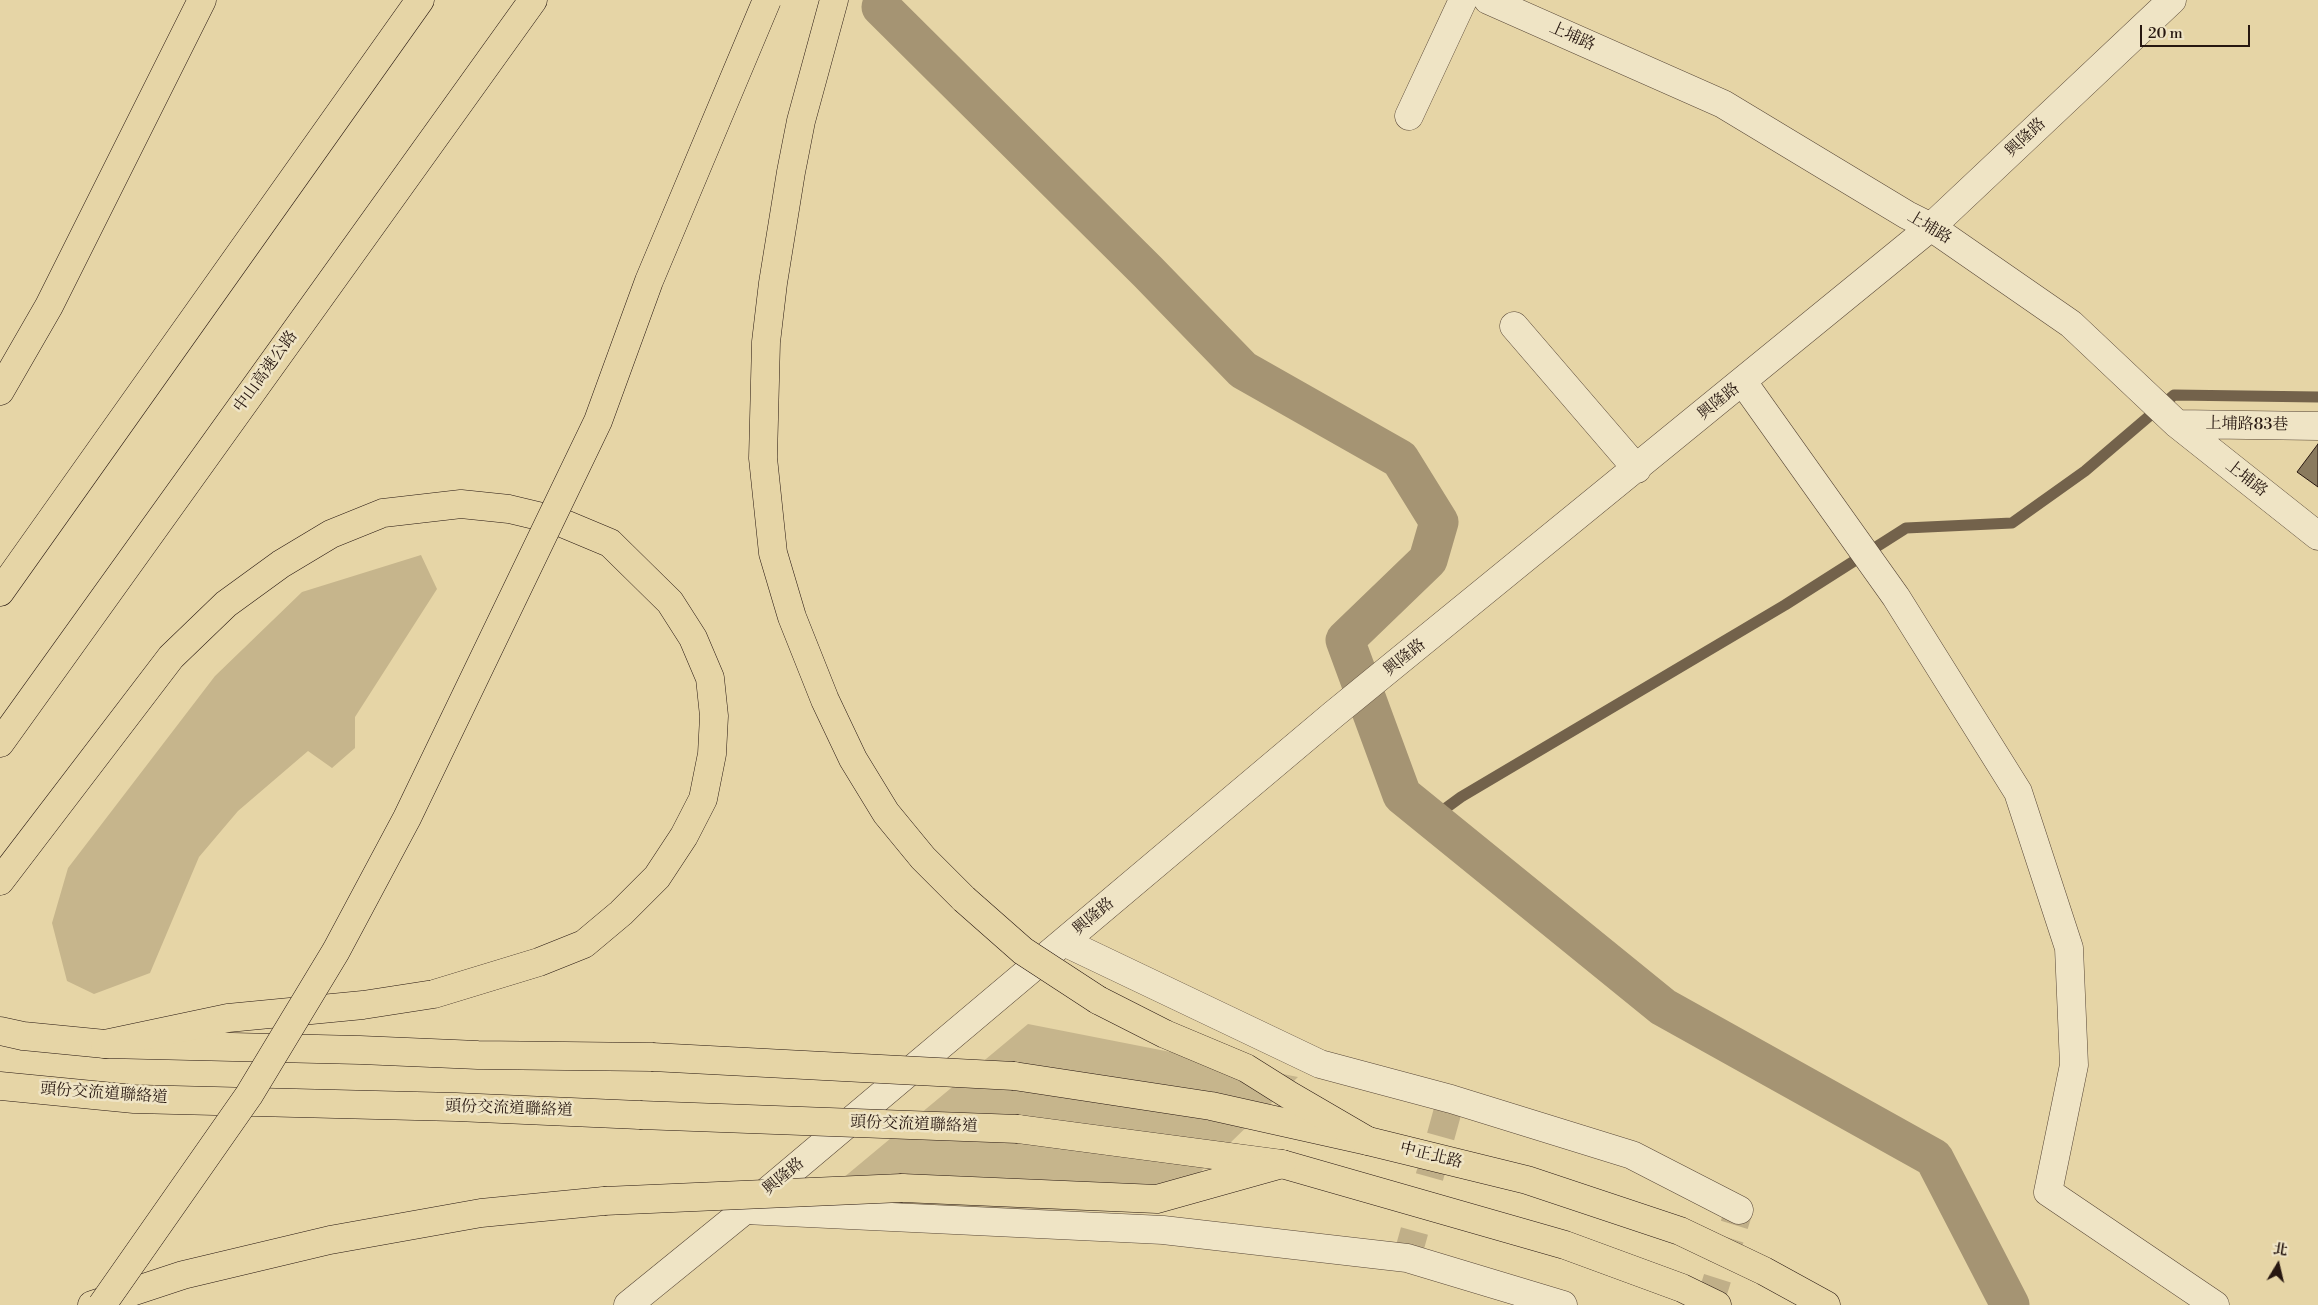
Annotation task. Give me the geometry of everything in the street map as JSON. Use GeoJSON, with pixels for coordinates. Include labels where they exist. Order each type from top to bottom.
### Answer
{"type":"FeatureCollection","features":[{"type":"Feature","properties":{"kind":"main road"},"geometry":{"type":"LineString","coordinates":[[0,391],[49,306],[202,0]]}},
{"type":"Feature","properties":{"kind":"main road"},"geometry":{"type":"LineString","coordinates":[[0,592],[420,0]]}},
{"type":"Feature","properties":{"kind":"main road","name":"中山高速公路"},"geometry":{"type":"LineString","coordinates":[[0,743],[533,0]]}},
{"type":"Feature","properties":{"kind":"main road"},"geometry":{"type":"LineString","coordinates":[[102,1305],[249,1095],[336,951],[407,818],[598,421],[649,281],[767,0]]}},
{"type":"Feature","properties":{"kind":"main road"},"geometry":{"type":"LineString","coordinates":[[834,0],[796,146],[773,283],[768,322],[762,458],[773,553],[792,617],[825,700],[853,759],[886,813],[923,858],[964,899],[1023,951],[1098,1000],[1165,1034],[1246,1068],[1289,1096],[1368,1141]]}},
{"type":"Feature","properties":{"kind":"main road"},"geometry":{"type":"LineString","coordinates":[[0,881],[171,657],[226,604],[281,564],[331,534],[383,513],[461,504],[509,509],[555,520],[610,543],[670,602],[693,638],[710,678],[714,716],[712,754],[703,798],[684,836],[657,877],[621,913],[584,944],[539,962],[434,994],[363,1005],[228,1018],[105,1044],[23,1036],[0,1031]]}},
{"type":"Feature","properties":{"kind":"main road","name":"中正北路"},"geometry":{"type":"LineString","coordinates":[[105,1044],[478,1055],[652,1057],[1014,1076],[1211,1106],[1368,1141],[1527,1180],[1680,1231],[1764,1271],[1826,1305]]}},
{"type":"Feature","properties":{"kind":"main road","name":"頭份交流道聯絡道"},"geometry":{"type":"LineString","coordinates":[[0,1086],[134,1099],[456,1107],[1018,1129],[1282,1164]]}},
{"type":"Feature","properties":{"kind":"main road"},"geometry":{"type":"LineString","coordinates":[[90,1305],[183,1274],[330,1240],[481,1214],[604,1201],[902,1188],[1157,1199],[1282,1164],[1566,1245],[1682,1288],[1717,1305]]}},
{"type":"Feature","properties":{"kind":"street"},"geometry":{"type":"LineString","coordinates":[[1409,116],[1463,0]]}},
{"type":"Feature","properties":{"kind":"street","name":"上埔路"},"geometry":{"type":"LineString","coordinates":[[1488,0],[1724,104],[1907,215],[1931,227],[2070,324],[2176,423],[2318,536]]}},
{"type":"Feature","properties":{"kind":"street","name":"興隆路"},"geometry":{"type":"LineString","coordinates":[[628,1305],[745,1210],[1334,714],[1387,673],[1931,227],[2172,0]]}},
{"type":"Feature","properties":{"kind":"street"},"geometry":{"type":"LineString","coordinates":[[1514,326],[1637,469]]}},
{"type":"Feature","properties":{"kind":"street"},"geometry":{"type":"LineString","coordinates":[[1743,382],[1880,574],[2018,792],[2069,948],[2074,1065],[2048,1192],[2215,1305]]}},
{"type":"Feature","properties":{"kind":"street","name":"上埔路83巷"},"geometry":{"type":"LineString","coordinates":[[2176,423],[2318,426]]}},
{"type":"Feature","properties":{"kind":"street"},"geometry":{"type":"LineString","coordinates":[[1064,942],[1320,1064],[1451,1099],[1632,1155],[1739,1210]]}},
{"type":"Feature","properties":{"kind":"street"},"geometry":{"type":"LineString","coordinates":[[745,1210],[1163,1230],[1407,1258],[1563,1305]]}},
{"type":"Feature","properties":{"kind":"shaded area"},"geometry":{"type":"Polygon","coordinates":[[[421,555],[437,589],[355,717],[355,748],[332,768],[308,751],[238,811],[199,857],[150,973],[94,994],[67,981],[52,923],[68,868],[215,676],[302,592],[421,555]]]}},
{"type":"Feature","properties":{"kind":"shaded area"},"geometry":{"type":"Polygon","coordinates":[[[1028,1024],[1298,1077],[1158,1213],[813,1203],[1028,1024]]]}},
{"type":"Feature","properties":{"kind":"building"},"geometry":{"type":"Polygon","coordinates":[[[2318,444],[2318,487],[2297,472],[2318,444]]]}},
{"type":"Feature","properties":{"kind":"waterway"},"geometry":{"type":"LineString","coordinates":[[881,7],[1148,272],[1243,370],[1400,459],[1439,522],[1428,560],[1345,640],[1402,795],[1663,1007],[1934,1158],[2010,1305]]}},
{"type":"Feature","properties":{"kind":"waterway"},"geometry":{"type":"LineString","coordinates":[[1431,819],[1461,797],[1785,605],[1906,528],[2012,523],[2085,471],[2174,395],[2318,397]]}},
{"type":"Feature","properties":{"kind":"tunnel"},"geometry":{"type":"LineString","coordinates":[[1407,1258],[1451,1099]]}},
{"type":"Feature","properties":{"kind":"tunnel"},"geometry":{"type":"LineString","coordinates":[[1709,1305],[1739,1210]]}}]}
